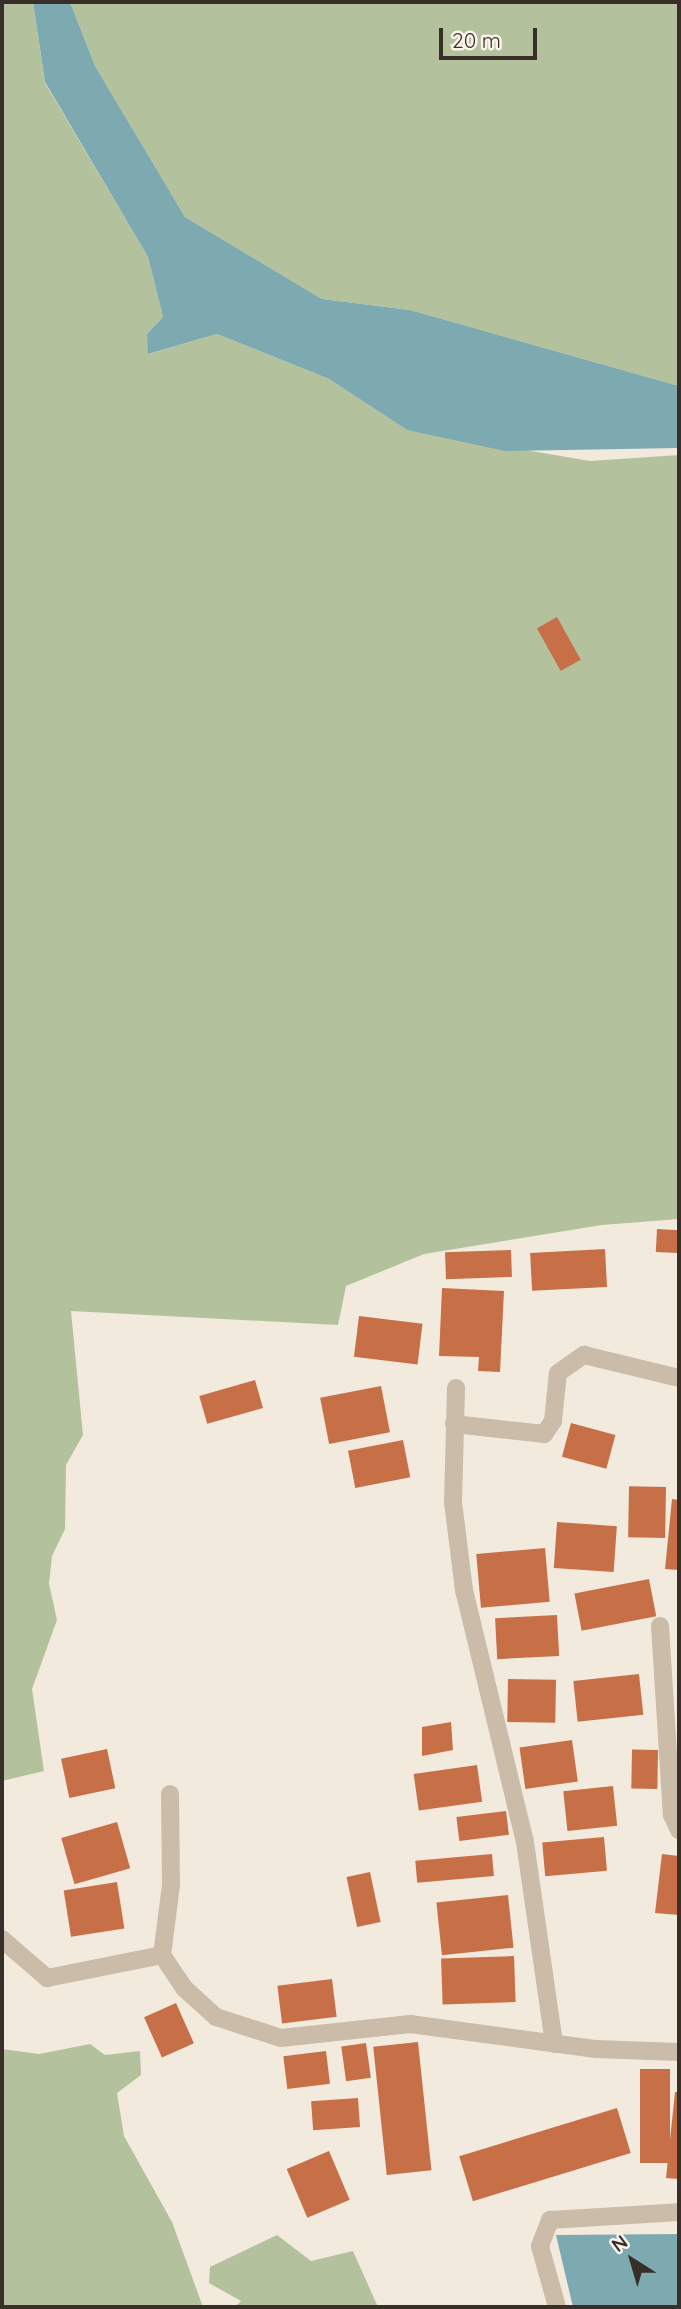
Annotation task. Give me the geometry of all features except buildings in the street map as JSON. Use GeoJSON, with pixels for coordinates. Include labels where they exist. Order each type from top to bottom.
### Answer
{"type":"FeatureCollection","features":[{"type":"Feature","properties":{"kind":"street"},"geometry":{"type":"LineString","coordinates":[[454,1424],[544,1434],[553,1421],[558,1373],[584,1355],[679,1378]]}},
{"type":"Feature","properties":{"kind":"street"},"geometry":{"type":"LineString","coordinates":[[456,1388],[453,1502],[464,1590],[525,1842],[554,2044]]}},
{"type":"Feature","properties":{"kind":"street"},"geometry":{"type":"LineString","coordinates":[[660,1626],[672,1815],[679,1830]]}},
{"type":"Feature","properties":{"kind":"street"},"geometry":{"type":"LineString","coordinates":[[170,1794],[170,1885],[162,1955],[184,1988],[215,2017],[281,2038],[410,2024],[554,2044],[679,2052]]}},
{"type":"Feature","properties":{"kind":"street"},"geometry":{"type":"LineString","coordinates":[[2,1939],[47,1978],[162,1955]]}},
{"type":"Feature","properties":{"kind":"street"},"geometry":{"type":"LineString","coordinates":[[557,2307],[540,2246],[550,2220],[679,2212]]}},
{"type":"Feature","properties":{"kind":"green space"},"geometry":{"type":"Polygon","coordinates":[[[2,2],[33,2],[45,83],[148,257],[163,317],[147,334],[149,354],[217,334],[329,379],[407,430],[590,461],[679,455],[679,1219],[602,1225],[424,1254],[346,1286],[338,1325],[71,1311],[83,1435],[66,1465],[65,1529],[52,1556],[49,1584],[57,1620],[32,1689],[44,1771],[2,1781],[2,2]]]}},
{"type":"Feature","properties":{"kind":"green space"},"geometry":{"type":"Polygon","coordinates":[[[70,2],[679,2],[679,386],[410,310],[322,299],[185,217],[95,66],[70,2]]]}},
{"type":"Feature","properties":{"kind":"green space"},"geometry":{"type":"Polygon","coordinates":[[[90,2044],[105,2055],[140,2051],[141,2075],[117,2093],[124,2136],[172,2222],[203,2307],[2,2307],[2,2049],[39,2054],[90,2044]]]}},
{"type":"Feature","properties":{"kind":"green space"},"geometry":{"type":"Polygon","coordinates":[[[277,2235],[311,2261],[353,2251],[378,2307],[235,2307],[241,2301],[209,2283],[210,2267],[277,2235]]]}},
{"type":"Feature","properties":{"kind":"water"},"geometry":{"type":"Polygon","coordinates":[[[33,2],[70,2],[95,66],[185,217],[322,299],[410,310],[679,386],[679,448],[505,451],[407,430],[329,379],[217,334],[148,354],[147,334],[163,317],[148,257],[45,82],[33,2]]]}},
{"type":"Feature","properties":{"kind":"water"},"geometry":{"type":"Polygon","coordinates":[[[679,2234],[679,2307],[573,2307],[556,2235],[679,2234]]]}}]}
